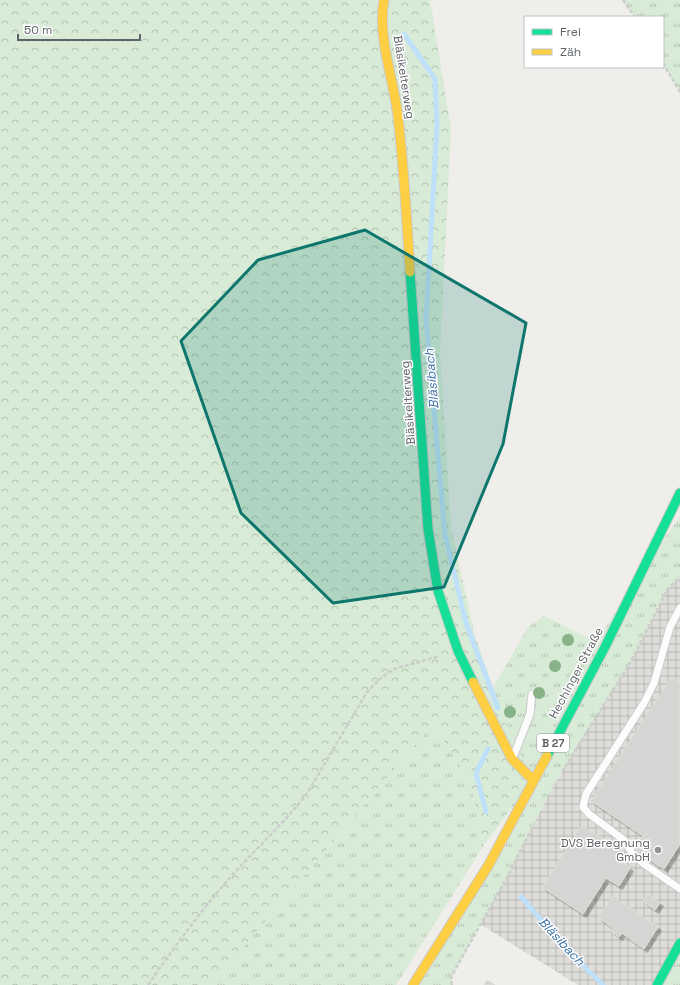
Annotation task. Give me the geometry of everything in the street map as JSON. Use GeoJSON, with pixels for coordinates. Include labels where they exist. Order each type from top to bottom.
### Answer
{"type":"FeatureCollection","features":[{"type":"Feature","properties":{"kind":"street","name":"Bläsikelterweg"},"geometry":{"type":"LineString","coordinates":[[384,0],[382,11],[386,49],[398,116],[404,179],[428,528],[438,591],[458,651],[512,759],[533,780]]}},
{"type":"Feature","properties":{"kind":"street","name":"Hechinger Straße"},"geometry":{"type":"LineString","coordinates":[[414,985],[488,866],[605,647],[680,493]]}},
{"type":"Feature","properties":{"kind":"street"},"geometry":{"type":"LineString","coordinates":[[657,985],[680,943]]}},
{"type":"Feature","properties":{"kind":"lane"},"geometry":{"type":"LineString","coordinates":[[680,608],[670,627],[654,683],[644,703],[586,794],[583,807],[589,814],[624,840],[632,853],[644,864],[680,889]]}},
{"type":"Feature","properties":{"kind":"lane"},"geometry":{"type":"LineString","coordinates":[[512,759],[530,714],[532,694]]}},
{"type":"Feature","properties":{"kind":"path"},"geometry":{"type":"LineString","coordinates":[[623,0],[634,16]]}},
{"type":"Feature","properties":{"kind":"path"},"geometry":{"type":"LineString","coordinates":[[664,65],[680,92]]}},
{"type":"Feature","properties":{"kind":"path"},"geometry":{"type":"LineString","coordinates":[[561,772],[630,663],[667,590],[680,577]]}},
{"type":"Feature","properties":{"kind":"path"},"geometry":{"type":"LineString","coordinates":[[148,985],[202,911],[248,857],[281,825],[304,797],[367,692],[381,678],[394,669],[458,651]]}},
{"type":"Feature","properties":{"kind":"path"},"geometry":{"type":"LineString","coordinates":[[452,985],[451,978],[506,879],[536,819]]}},
{"type":"Feature","properties":{"kind":"highlighted area"},"geometry":{"type":"Polygon","coordinates":[[[365,230],[526,323],[503,444],[444,587],[333,603],[241,513],[181,341],[258,260],[365,230]]]}},
{"type":"Feature","properties":{"kind":"shaded area"},"geometry":{"type":"Polygon","coordinates":[[[680,577],[680,943],[657,985],[578,985],[480,924],[506,879],[550,792],[588,727],[630,663],[667,590],[680,577]]]}},
{"type":"Feature","properties":{"kind":"green space"},"geometry":{"type":"Polygon","coordinates":[[[0,0],[430,0],[451,129],[440,353],[451,528],[475,636],[506,725],[533,780],[484,845],[469,777],[432,725],[211,985],[0,985],[0,0]]]}},
{"type":"Feature","properties":{"kind":"green space"},"geometry":{"type":"Polygon","coordinates":[[[623,0],[680,0],[680,92],[664,65],[664,16],[634,16],[623,0]]]}},
{"type":"Feature","properties":{"kind":"green space"},"geometry":{"type":"Polygon","coordinates":[[[680,516],[680,577],[667,590],[630,663],[588,727],[550,792],[506,879],[451,977],[452,985],[420,985],[533,780],[506,725],[493,688],[528,627],[544,616],[596,642],[680,516]]]}},
{"type":"Feature","properties":{"kind":"green space"},"geometry":{"type":"Polygon","coordinates":[[[432,725],[469,777],[484,845],[396,985],[211,985],[432,725]]]}},
{"type":"Feature","properties":{"kind":"green space"},"geometry":{"type":"Polygon","coordinates":[[[680,943],[680,985],[657,985],[680,943]]]}},
{"type":"Feature","properties":{"kind":"building"},"geometry":{"type":"Polygon","coordinates":[[[672,677],[680,683],[680,844],[664,869],[634,849],[643,836],[591,801],[672,677]]]}},
{"type":"Feature","properties":{"kind":"building"},"geometry":{"type":"Polygon","coordinates":[[[582,825],[624,852],[618,860],[630,868],[619,886],[606,878],[583,914],[542,887],[582,825]]]}},
{"type":"Feature","properties":{"kind":"building"},"geometry":{"type":"Polygon","coordinates":[[[648,894],[660,903],[655,910],[643,901],[648,894]]]}},
{"type":"Feature","properties":{"kind":"building"},"geometry":{"type":"Polygon","coordinates":[[[613,896],[658,927],[644,949],[622,933],[619,937],[611,931],[613,928],[598,917],[613,896]]]}},
{"type":"Feature","properties":{"kind":"building"},"geometry":{"type":"Polygon","coordinates":[[[487,980],[495,985],[484,985],[487,980]]]}},
{"type":"Feature","properties":{"kind":"waterway","name":"Bläsibach"},"geometry":{"type":"LineString","coordinates":[[404,34],[435,79],[437,126],[426,319],[445,535],[466,623],[498,708]]}},
{"type":"Feature","properties":{"kind":"waterway","name":"Bläsibach"},"geometry":{"type":"LineString","coordinates":[[486,812],[476,773],[488,749]]}},
{"type":"Feature","properties":{"kind":"waterway","name":"Bläsibach"},"geometry":{"type":"LineString","coordinates":[[521,897],[578,961],[603,985]]}},
{"type":"Feature","properties":{"kind":"traffic: fast"},"geometry":{"type":"LineString","coordinates":[[410,272],[428,529],[438,591],[458,651],[473,682]]}},
{"type":"Feature","properties":{"kind":"traffic: fast"},"geometry":{"type":"LineString","coordinates":[[547,756],[605,647],[680,493]]}},
{"type":"Feature","properties":{"kind":"traffic: fast"},"geometry":{"type":"LineString","coordinates":[[657,985],[680,943]]}},
{"type":"Feature","properties":{"kind":"traffic: slow"},"geometry":{"type":"LineString","coordinates":[[384,0],[382,14],[384,44],[398,117],[404,175],[410,272]]}},
{"type":"Feature","properties":{"kind":"traffic: slow"},"geometry":{"type":"LineString","coordinates":[[473,682],[512,759],[533,780]]}},
{"type":"Feature","properties":{"kind":"traffic: slow"},"geometry":{"type":"LineString","coordinates":[[413,985],[488,866],[547,756]]}},
{"type":"Feature","properties":{"kind":"place","name":"DVS Beregnung GmbH"},"geometry":{"type":"Point","coordinates":[658,850]}}]}
